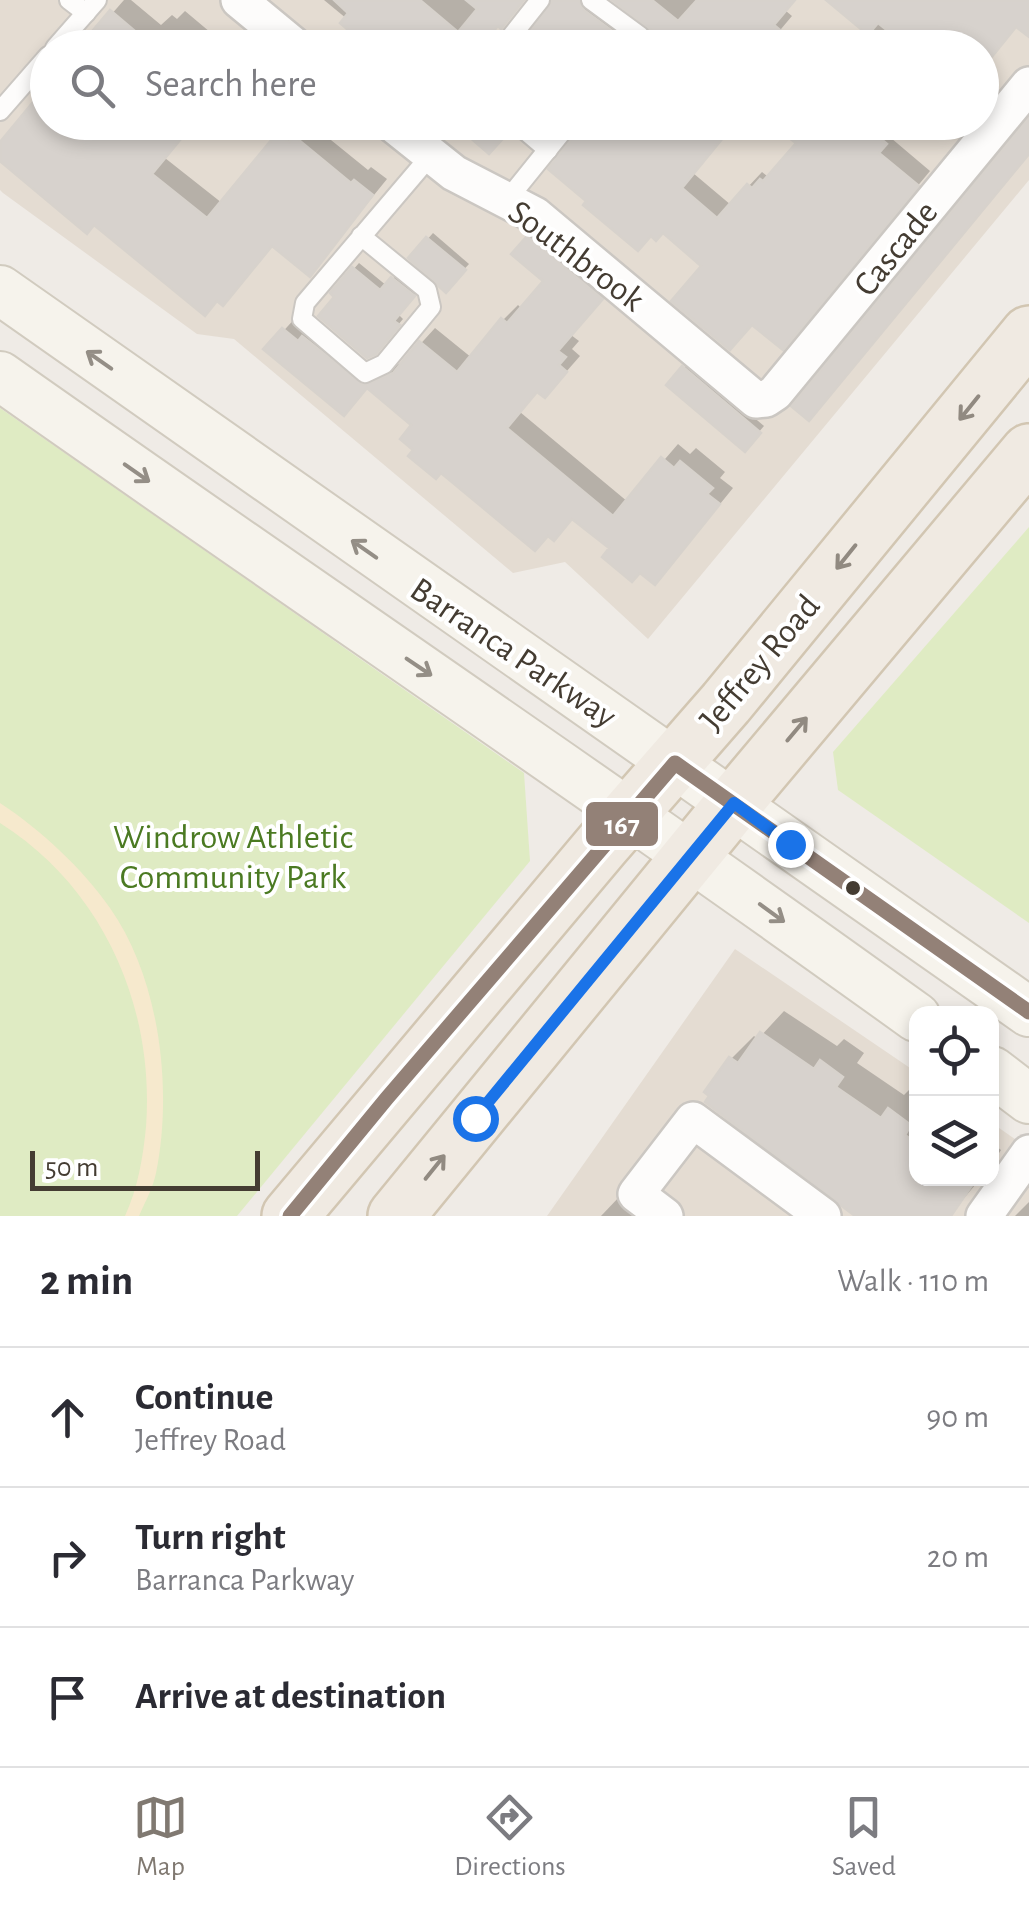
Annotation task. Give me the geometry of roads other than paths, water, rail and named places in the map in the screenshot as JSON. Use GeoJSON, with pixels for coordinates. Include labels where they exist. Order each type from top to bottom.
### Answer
{"type":"FeatureCollection","features":[{"type":"Feature","properties":{"kind":"main road","name":"Barranca Parkway"},"geometry":{"type":"LineString","coordinates":[[0,290],[370,554],[734,803],[1029,1012]]}},
{"type":"Feature","properties":{"kind":"main road","name":"Jeffrey Road"},"geometry":{"type":"LineString","coordinates":[[290,1216],[674,763],[1029,334]]}},
{"type":"Feature","properties":{"kind":"main road","name":"Barranca Parkway"},"geometry":{"type":"LineString","coordinates":[[0,376],[692,856],[909,1012]]}},
{"type":"Feature","properties":{"kind":"main road","name":"Jeffrey Road"},"geometry":{"type":"LineString","coordinates":[[396,1216],[734,803],[1029,452]]}},
{"type":"Feature","properties":{"kind":"main road"},"geometry":{"type":"LineString","coordinates":[[999,1077],[1029,1098]]}},
{"type":"Feature","properties":{"kind":"street"},"geometry":{"type":"LineString","coordinates":[[238,0],[275,30]]}},
{"type":"Feature","properties":{"kind":"street","name":"Cascade"},"geometry":{"type":"LineString","coordinates":[[999,121],[1029,85]]}},
{"type":"Feature","properties":{"kind":"street","name":"Southbrook"},"geometry":{"type":"LineString","coordinates":[[412,140],[454,174],[535,215],[756,400]]}},
{"type":"Feature","properties":{"kind":"street","name":"Cascade"},"geometry":{"type":"LineString","coordinates":[[756,400],[766,400],[775,393],[984,140]]}},
{"type":"Feature","properties":{"kind":"street"},"geometry":{"type":"LineString","coordinates":[[665,1216],[636,1194],[693,1120],[823,1216]]}},
{"type":"Feature","properties":{"kind":"street"},"geometry":{"type":"LineString","coordinates":[[984,1216],[1029,1153]]}},
{"type":"Feature","properties":{"kind":"lane"},"geometry":{"type":"LineString","coordinates":[[69,0],[91,6],[70,30]]}},
{"type":"Feature","properties":{"kind":"lane"},"geometry":{"type":"LineString","coordinates":[[516,30],[540,0]]}},
{"type":"Feature","properties":{"kind":"lane"},"geometry":{"type":"LineString","coordinates":[[591,0],[632,30]]}},
{"type":"Feature","properties":{"kind":"lane"},"geometry":{"type":"LineString","coordinates":[[0,111],[30,77]]}},
{"type":"Feature","properties":{"kind":"lane"},"geometry":{"type":"LineString","coordinates":[[536,140],[548,150]]}},
{"type":"Feature","properties":{"kind":"lane"},"geometry":{"type":"LineString","coordinates":[[507,200],[556,140]]}},
{"type":"Feature","properties":{"kind":"lane"},"geometry":{"type":"LineString","coordinates":[[362,236],[427,290],[431,306],[384,364],[365,373],[302,319],[305,302],[430,154]]}},
{"type":"Feature","properties":{"kind":"park label","name":"Windrow Athletic Community Park"},"geometry":{"type":"Point","coordinates":[233,856]}}]}
